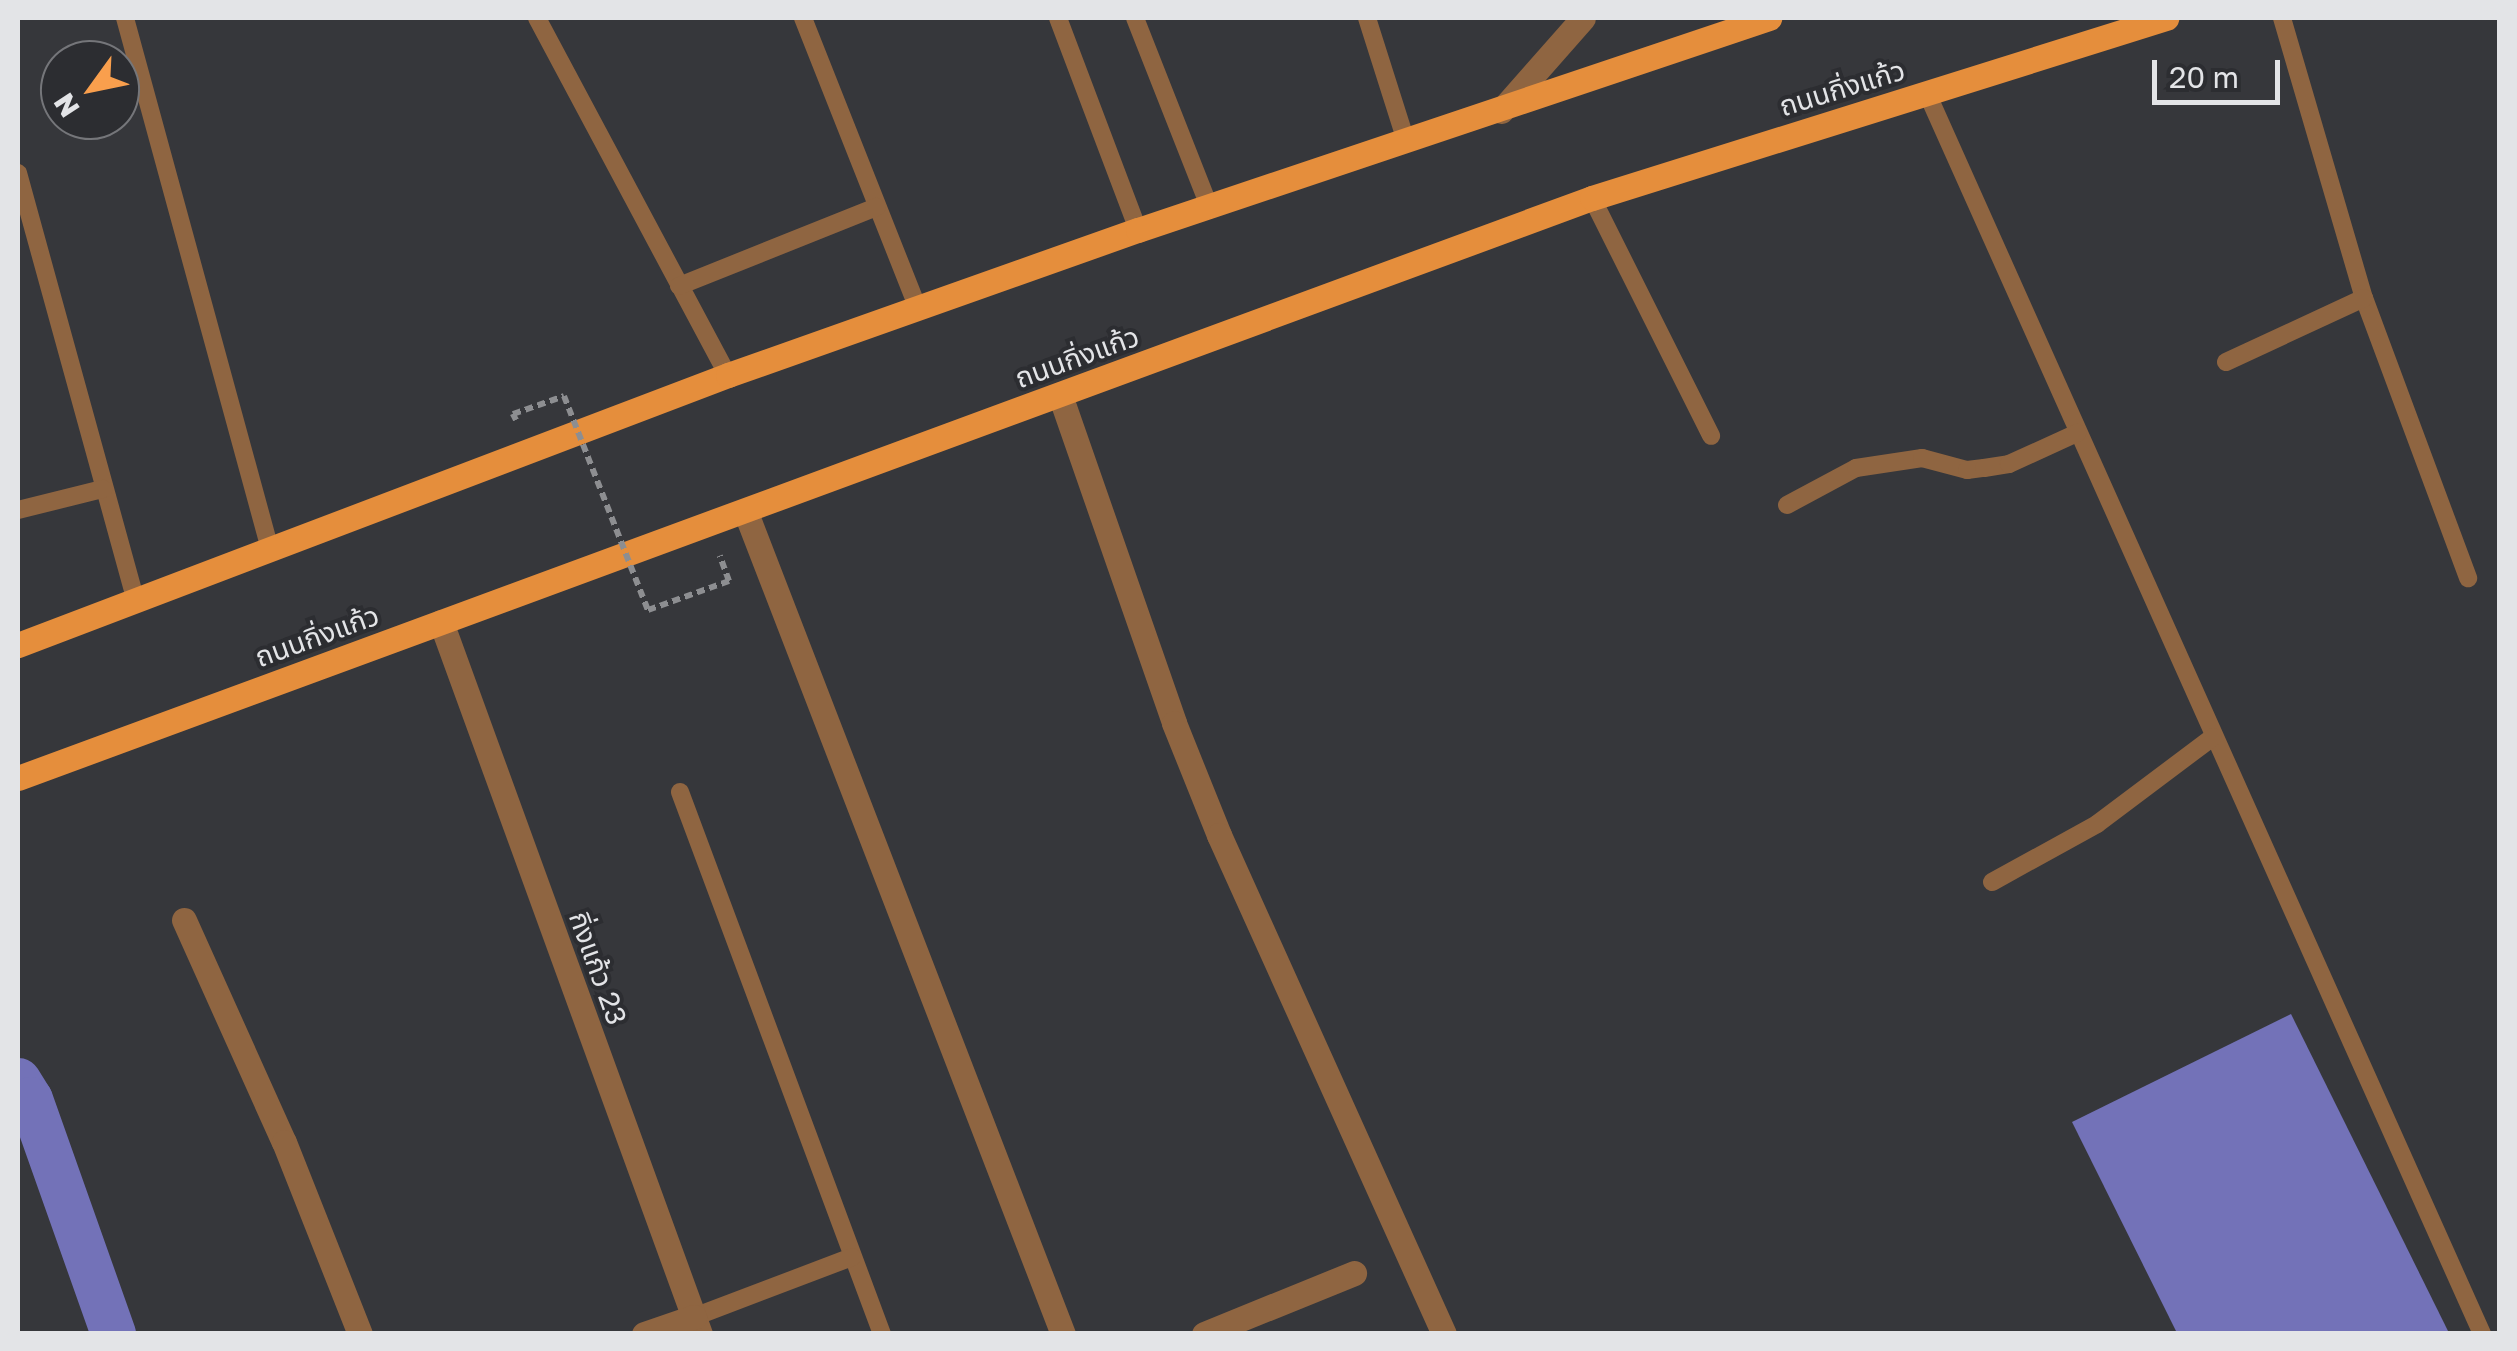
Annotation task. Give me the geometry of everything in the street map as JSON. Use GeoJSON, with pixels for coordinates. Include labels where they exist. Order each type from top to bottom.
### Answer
{"type":"FeatureCollection","features":[{"type":"Feature","properties":{"kind":"main road"},"geometry":{"type":"LineString","coordinates":[[18,645],[728,376],[1138,230],[1769,18]]}},
{"type":"Feature","properties":{"kind":"main road","name":"ถนนกิ่งแก้ว"},"geometry":{"type":"LineString","coordinates":[[18,778],[746,513],[1592,198],[2166,18]]}},
{"type":"Feature","properties":{"kind":"street"},"geometry":{"type":"LineString","coordinates":[[1501,111],[1584,18]]}},
{"type":"Feature","properties":{"kind":"street"},"geometry":{"type":"LineString","coordinates":[[1060,396],[1174,722],[1219,834],[1444,1334]]}},
{"type":"Feature","properties":{"kind":"street"},"geometry":{"type":"LineString","coordinates":[[746,513],[1062,1334]]}},
{"type":"Feature","properties":{"kind":"street","name":"กิ่งแก้ว 23"},"geometry":{"type":"LineString","coordinates":[[441,622],[697,1325]]}},
{"type":"Feature","properties":{"kind":"street"},"geometry":{"type":"LineString","coordinates":[[184,920],[284,1142],[360,1334]]}},
{"type":"Feature","properties":{"kind":"street"},"geometry":{"type":"LineString","coordinates":[[1204,1334],[1354,1272]]}},
{"type":"Feature","properties":{"kind":"street"},"geometry":{"type":"LineString","coordinates":[[644,1334],[697,1325]]}},
{"type":"Feature","properties":{"kind":"lane"},"geometry":{"type":"LineString","coordinates":[[125,18],[270,549]]}},
{"type":"Feature","properties":{"kind":"lane"},"geometry":{"type":"LineString","coordinates":[[538,18],[728,376]]}},
{"type":"Feature","properties":{"kind":"lane"},"geometry":{"type":"LineString","coordinates":[[802,18],[918,308]]}},
{"type":"Feature","properties":{"kind":"lane"},"geometry":{"type":"LineString","coordinates":[[1058,18],[1138,230]]}},
{"type":"Feature","properties":{"kind":"lane"},"geometry":{"type":"LineString","coordinates":[[1135,18],[1209,206]]}},
{"type":"Feature","properties":{"kind":"lane"},"geometry":{"type":"LineString","coordinates":[[1368,18],[1406,141]]}},
{"type":"Feature","properties":{"kind":"lane"},"geometry":{"type":"LineString","coordinates":[[2282,18],[2364,298],[2468,578]]}},
{"type":"Feature","properties":{"kind":"lane"},"geometry":{"type":"LineString","coordinates":[[1927,93],[2482,1334]]}},
{"type":"Feature","properties":{"kind":"lane"},"geometry":{"type":"LineString","coordinates":[[18,173],[136,600]]}},
{"type":"Feature","properties":{"kind":"lane"},"geometry":{"type":"LineString","coordinates":[[1592,198],[1711,436]]}},
{"type":"Feature","properties":{"kind":"lane"},"geometry":{"type":"LineString","coordinates":[[679,286],[877,207]]}},
{"type":"Feature","properties":{"kind":"lane"},"geometry":{"type":"LineString","coordinates":[[2226,362],[2364,298]]}},
{"type":"Feature","properties":{"kind":"lane"},"geometry":{"type":"LineString","coordinates":[[1787,506],[1856,468],[1893,459],[1922,458],[1967,470],[1984,468],[2009,464],[2077,433]]}},
{"type":"Feature","properties":{"kind":"lane"},"geometry":{"type":"LineString","coordinates":[[18,510],[103,489]]}},
{"type":"Feature","properties":{"kind":"lane"},"geometry":{"type":"LineString","coordinates":[[1992,882],[2097,824],[2213,737]]}},
{"type":"Feature","properties":{"kind":"lane"},"geometry":{"type":"LineString","coordinates":[[680,792],[882,1334]]}},
{"type":"Feature","properties":{"kind":"lane"},"geometry":{"type":"LineString","coordinates":[[697,1325],[852,1256]]}},
{"type":"Feature","properties":{"kind":"path"},"geometry":{"type":"LineString","coordinates":[[564,396],[648,610],[729,581],[710,526]]}},
{"type":"Feature","properties":{"kind":"shaded area"},"geometry":{"type":"Polygon","coordinates":[[[2291,1014],[2449,1333],[2177,1333],[2072,1122],[2291,1014]]]}},
{"type":"Feature","properties":{"kind":"waterway"},"geometry":{"type":"LineString","coordinates":[[18,1080],[30,1099],[113,1334]]}}]}
